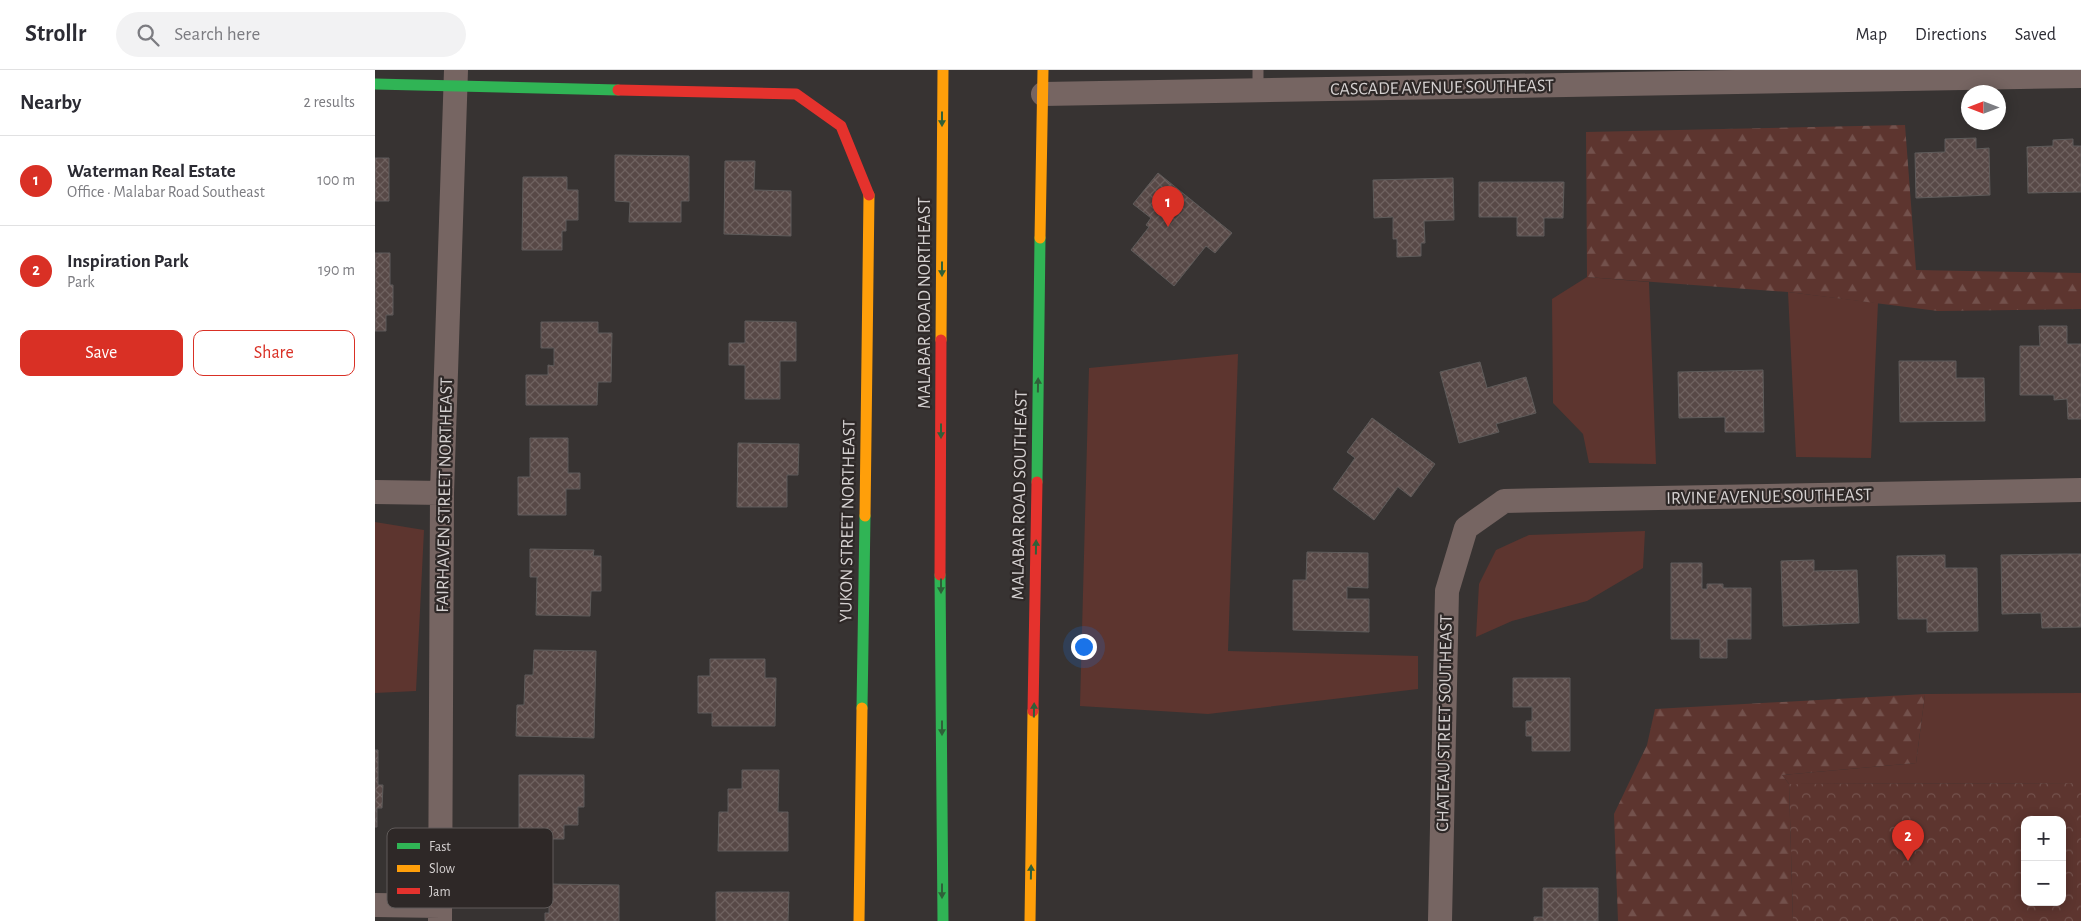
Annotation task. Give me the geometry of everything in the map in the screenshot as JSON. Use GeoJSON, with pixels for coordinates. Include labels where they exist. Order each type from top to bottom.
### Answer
{"type":"FeatureCollection","features":[{"type":"Feature","properties":{"kind":"main road","name":"MALABAR ROAD NORTHEAST"},"geometry":{"type":"LineString","coordinates":[[943,70],[940,537],[943,921]]}},
{"type":"Feature","properties":{"kind":"main road","name":"MALABAR ROAD SOUTHEAST"},"geometry":{"type":"LineString","coordinates":[[1030,921],[1043,70]]}},
{"type":"Feature","properties":{"kind":"main road"},"geometry":{"type":"LineString","coordinates":[[375,84],[456,78]]}},
{"type":"Feature","properties":{"kind":"main road","name":"YUKON STREET NORTHEAST"},"geometry":{"type":"LineString","coordinates":[[456,78],[797,94],[841,126],[869,192],[859,921]]}},
{"type":"Feature","properties":{"kind":"street","name":"CASCADE AVENUE SOUTHEAST"},"geometry":{"type":"LineString","coordinates":[[1043,94],[1258,80],[2081,76]]}},
{"type":"Feature","properties":{"kind":"street","name":"FAIRHAVEN STREET NORTHEAST"},"geometry":{"type":"LineString","coordinates":[[440,828],[442,492],[456,78]]}},
{"type":"Feature","properties":{"kind":"street","name":"IRVINE AVENUE SOUTHEAST"},"geometry":{"type":"LineString","coordinates":[[1466,528],[1505,501],[2081,490]]}},
{"type":"Feature","properties":{"kind":"street"},"geometry":{"type":"LineString","coordinates":[[375,492],[442,492]]}},
{"type":"Feature","properties":{"kind":"street","name":"CHATEAU STREET SOUTHEAST"},"geometry":{"type":"LineString","coordinates":[[1440,921],[1447,591],[1466,528]]}},
{"type":"Feature","properties":{"kind":"street"},"geometry":{"type":"LineString","coordinates":[[397,908],[440,914]]}},
{"type":"Feature","properties":{"kind":"green space"},"geometry":{"type":"Polygon","coordinates":[[[1905,125],[1916,270],[2081,273],[2081,309],[1938,311],[1788,292],[1587,277],[1586,132],[1905,125]]]}},
{"type":"Feature","properties":{"kind":"green space"},"geometry":{"type":"Polygon","coordinates":[[[1587,277],[1649,282],[1656,464],[1589,463],[1583,434],[1553,403],[1552,299],[1587,277]]]}},
{"type":"Feature","properties":{"kind":"green space"},"geometry":{"type":"Polygon","coordinates":[[[1788,292],[1878,303],[1871,458],[1796,457],[1788,292]]]}},
{"type":"Feature","properties":{"kind":"green space"},"geometry":{"type":"Polygon","coordinates":[[[1238,354],[1228,651],[1418,656],[1418,689],[1208,714],[1080,706],[1089,368],[1238,354]]]}},
{"type":"Feature","properties":{"kind":"green space"},"geometry":{"type":"Polygon","coordinates":[[[375,522],[424,530],[416,691],[375,693],[375,522]]]}},
{"type":"Feature","properties":{"kind":"green space"},"geometry":{"type":"Polygon","coordinates":[[[1645,531],[1643,568],[1587,601],[1512,621],[1476,637],[1479,584],[1496,550],[1529,535],[1645,531]]]}},
{"type":"Feature","properties":{"kind":"green space"},"geometry":{"type":"Polygon","coordinates":[[[2081,693],[2081,783],[1789,784],[1782,775],[1916,763],[1925,694],[2081,693]]]}},
{"type":"Feature","properties":{"kind":"green space"},"geometry":{"type":"Polygon","coordinates":[[[1925,694],[1916,763],[1782,775],[1789,784],[1793,921],[1618,921],[1614,814],[1647,745],[1655,709],[1925,694]]]}},
{"type":"Feature","properties":{"kind":"green space"},"geometry":{"type":"Polygon","coordinates":[[[2081,783],[2081,921],[1793,921],[1789,784],[2081,783]]]}},
{"type":"Feature","properties":{"kind":"building"},"geometry":{"type":"Polygon","coordinates":[[[1976,138],[1976,149],[1989,148],[1990,195],[1916,198],[1915,153],[1945,152],[1945,139],[1976,138]]]}},
{"type":"Feature","properties":{"kind":"building"},"geometry":{"type":"Polygon","coordinates":[[[2073,139],[2073,146],[2081,146],[2081,192],[2028,193],[2027,147],[2053,146],[2053,140],[2073,139]]]}},
{"type":"Feature","properties":{"kind":"building"},"geometry":{"type":"Polygon","coordinates":[[[615,155],[689,156],[689,201],[681,201],[681,222],[629,222],[630,202],[615,201],[615,155]]]}},
{"type":"Feature","properties":{"kind":"building"},"geometry":{"type":"Polygon","coordinates":[[[375,158],[389,158],[389,201],[375,201],[375,158]]]}},
{"type":"Feature","properties":{"kind":"building"},"geometry":{"type":"Polygon","coordinates":[[[725,161],[755,161],[754,190],[791,191],[791,236],[724,234],[725,161]]]}},
{"type":"Feature","properties":{"kind":"building"},"geometry":{"type":"Polygon","coordinates":[[[1158,173],[1232,233],[1215,253],[1206,246],[1174,286],[1131,250],[1149,227],[1146,225],[1151,218],[1133,204],[1158,173]]]}},
{"type":"Feature","properties":{"kind":"building"},"geometry":{"type":"Polygon","coordinates":[[[523,177],[567,177],[567,190],[578,190],[578,220],[566,220],[566,231],[562,231],[562,250],[522,250],[523,177]]]}},
{"type":"Feature","properties":{"kind":"building"},"geometry":{"type":"Polygon","coordinates":[[[1453,178],[1454,220],[1424,221],[1425,243],[1421,243],[1421,256],[1397,257],[1397,239],[1393,239],[1393,217],[1374,218],[1373,180],[1453,178]]]}},
{"type":"Feature","properties":{"kind":"building"},"geometry":{"type":"Polygon","coordinates":[[[1479,182],[1564,182],[1563,218],[1544,218],[1544,236],[1517,236],[1517,217],[1479,217],[1479,182]]]}},
{"type":"Feature","properties":{"kind":"building"},"geometry":{"type":"Polygon","coordinates":[[[375,253],[390,253],[390,285],[393,285],[393,315],[386,315],[386,331],[375,331],[375,253]]]}},
{"type":"Feature","properties":{"kind":"building"},"geometry":{"type":"Polygon","coordinates":[[[745,321],[796,322],[796,361],[780,361],[780,399],[745,399],[745,365],[729,365],[729,343],[745,343],[745,321]]]}},
{"type":"Feature","properties":{"kind":"building"},"geometry":{"type":"Polygon","coordinates":[[[541,322],[598,322],[598,333],[612,333],[611,382],[598,382],[597,405],[526,405],[526,375],[548,375],[548,365],[554,366],[554,348],[541,348],[541,322]]]}},
{"type":"Feature","properties":{"kind":"building"},"geometry":{"type":"Polygon","coordinates":[[[2039,326],[2067,326],[2067,344],[2081,344],[2081,419],[2068,419],[2067,399],[2054,400],[2054,395],[2020,395],[2020,346],[2040,346],[2039,326]]]}},
{"type":"Feature","properties":{"kind":"building"},"geometry":{"type":"Polygon","coordinates":[[[1899,361],[1956,361],[1956,378],[1984,378],[1985,421],[1900,422],[1899,361]]]}},
{"type":"Feature","properties":{"kind":"building"},"geometry":{"type":"Polygon","coordinates":[[[1480,362],[1487,388],[1526,377],[1536,413],[1496,424],[1499,432],[1459,443],[1440,372],[1480,362]]]}},
{"type":"Feature","properties":{"kind":"building"},"geometry":{"type":"Polygon","coordinates":[[[1763,370],[1764,432],[1725,432],[1725,417],[1679,418],[1678,372],[1763,370]]]}},
{"type":"Feature","properties":{"kind":"building"},"geometry":{"type":"Polygon","coordinates":[[[1372,418],[1435,464],[1411,497],[1398,487],[1374,520],[1333,489],[1355,458],[1347,452],[1372,418]]]}},
{"type":"Feature","properties":{"kind":"building"},"geometry":{"type":"Polygon","coordinates":[[[530,438],[568,438],[568,473],[580,473],[580,489],[566,489],[566,515],[518,515],[518,477],[530,477],[530,438]]]}},
{"type":"Feature","properties":{"kind":"building"},"geometry":{"type":"Polygon","coordinates":[[[738,443],[799,444],[798,475],[787,475],[787,507],[737,507],[738,443]]]}},
{"type":"Feature","properties":{"kind":"building"},"geometry":{"type":"Polygon","coordinates":[[[530,549],[594,550],[593,556],[601,556],[601,591],[591,591],[590,616],[536,615],[537,577],[530,577],[530,549]]]}},
{"type":"Feature","properties":{"kind":"building"},"geometry":{"type":"Polygon","coordinates":[[[1307,552],[1368,553],[1368,588],[1347,587],[1347,599],[1369,599],[1369,632],[1293,630],[1293,580],[1306,580],[1307,552]]]}},
{"type":"Feature","properties":{"kind":"building"},"geometry":{"type":"Polygon","coordinates":[[[2081,554],[2081,627],[2042,628],[2041,613],[2002,614],[2001,555],[2081,554]]]}},
{"type":"Feature","properties":{"kind":"building"},"geometry":{"type":"Polygon","coordinates":[[[1945,555],[1945,568],[1977,568],[1978,631],[1927,632],[1927,619],[1898,619],[1897,556],[1945,555]]]}},
{"type":"Feature","properties":{"kind":"building"},"geometry":{"type":"Polygon","coordinates":[[[1814,560],[1814,571],[1857,570],[1859,623],[1783,626],[1781,561],[1814,560]]]}},
{"type":"Feature","properties":{"kind":"building"},"geometry":{"type":"Polygon","coordinates":[[[1671,563],[1702,563],[1702,589],[1707,589],[1707,584],[1723,584],[1723,588],[1751,588],[1751,639],[1727,639],[1727,658],[1700,658],[1700,639],[1671,639],[1671,563]]]}},
{"type":"Feature","properties":{"kind":"building"},"geometry":{"type":"Polygon","coordinates":[[[534,650],[596,651],[594,738],[516,736],[517,705],[524,705],[525,675],[533,675],[534,650]]]}},
{"type":"Feature","properties":{"kind":"building"},"geometry":{"type":"Polygon","coordinates":[[[710,659],[765,659],[765,678],[776,678],[775,726],[712,726],[712,713],[698,713],[698,676],[710,676],[710,659]]]}},
{"type":"Feature","properties":{"kind":"building"},"geometry":{"type":"Polygon","coordinates":[[[1513,678],[1570,678],[1570,751],[1532,751],[1532,736],[1526,736],[1526,721],[1532,721],[1532,707],[1513,707],[1513,678]]]}},
{"type":"Feature","properties":{"kind":"building"},"geometry":{"type":"Polygon","coordinates":[[[375,750],[378,750],[378,785],[383,785],[382,808],[377,808],[377,827],[375,827],[375,750]]]}},
{"type":"Feature","properties":{"kind":"building"},"geometry":{"type":"Polygon","coordinates":[[[742,770],[779,770],[778,812],[788,812],[788,851],[718,851],[719,812],[728,812],[728,789],[742,789],[742,770]]]}},
{"type":"Feature","properties":{"kind":"building"},"geometry":{"type":"Polygon","coordinates":[[[519,775],[584,775],[584,807],[578,807],[578,825],[564,825],[564,839],[553,839],[553,828],[519,828],[519,775]]]}},
{"type":"Feature","properties":{"kind":"building"},"geometry":{"type":"Polygon","coordinates":[[[553,884],[619,885],[619,921],[545,921],[545,913],[549,913],[549,908],[553,908],[553,884]]]}},
{"type":"Feature","properties":{"kind":"building"},"geometry":{"type":"Polygon","coordinates":[[[1543,888],[1598,888],[1598,921],[1534,921],[1534,917],[1543,917],[1543,888]]]}},
{"type":"Feature","properties":{"kind":"building"},"geometry":{"type":"Polygon","coordinates":[[[716,892],[789,892],[788,921],[716,921],[716,892]]]}},
{"type":"Feature","properties":{"kind":"traffic: fast"},"geometry":{"type":"LineString","coordinates":[[375,84],[618,90]]}},
{"type":"Feature","properties":{"kind":"traffic: fast"},"geometry":{"type":"LineString","coordinates":[[1037,482],[1040,238]]}},
{"type":"Feature","properties":{"kind":"traffic: fast"},"geometry":{"type":"LineString","coordinates":[[862,708],[865,516]]}},
{"type":"Feature","properties":{"kind":"traffic: fast"},"geometry":{"type":"LineString","coordinates":[[940,575],[943,921]]}},
{"type":"Feature","properties":{"kind":"traffic: slow"},"geometry":{"type":"LineString","coordinates":[[941,340],[943,70]]}},
{"type":"Feature","properties":{"kind":"traffic: slow"},"geometry":{"type":"LineString","coordinates":[[1040,238],[1043,70]]}},
{"type":"Feature","properties":{"kind":"traffic: slow"},"geometry":{"type":"LineString","coordinates":[[865,516],[869,195]]}},
{"type":"Feature","properties":{"kind":"traffic: slow"},"geometry":{"type":"LineString","coordinates":[[859,921],[862,708]]}},
{"type":"Feature","properties":{"kind":"traffic: slow"},"geometry":{"type":"LineString","coordinates":[[1030,921],[1033,711]]}},
{"type":"Feature","properties":{"kind":"traffic: jam"},"geometry":{"type":"LineString","coordinates":[[618,90],[796,94],[841,126],[869,195]]}},
{"type":"Feature","properties":{"kind":"traffic: jam"},"geometry":{"type":"LineString","coordinates":[[940,575],[941,340]]}},
{"type":"Feature","properties":{"kind":"traffic: jam"},"geometry":{"type":"LineString","coordinates":[[1033,711],[1037,482]]}},
{"type":"Feature","properties":{"kind":"place","name":"Waterman Real Estate"},"geometry":{"type":"Point","coordinates":[1168,227]}},
{"type":"Feature","properties":{"kind":"place","name":"Inspiration Park"},"geometry":{"type":"Point","coordinates":[1908,861]}}]}
